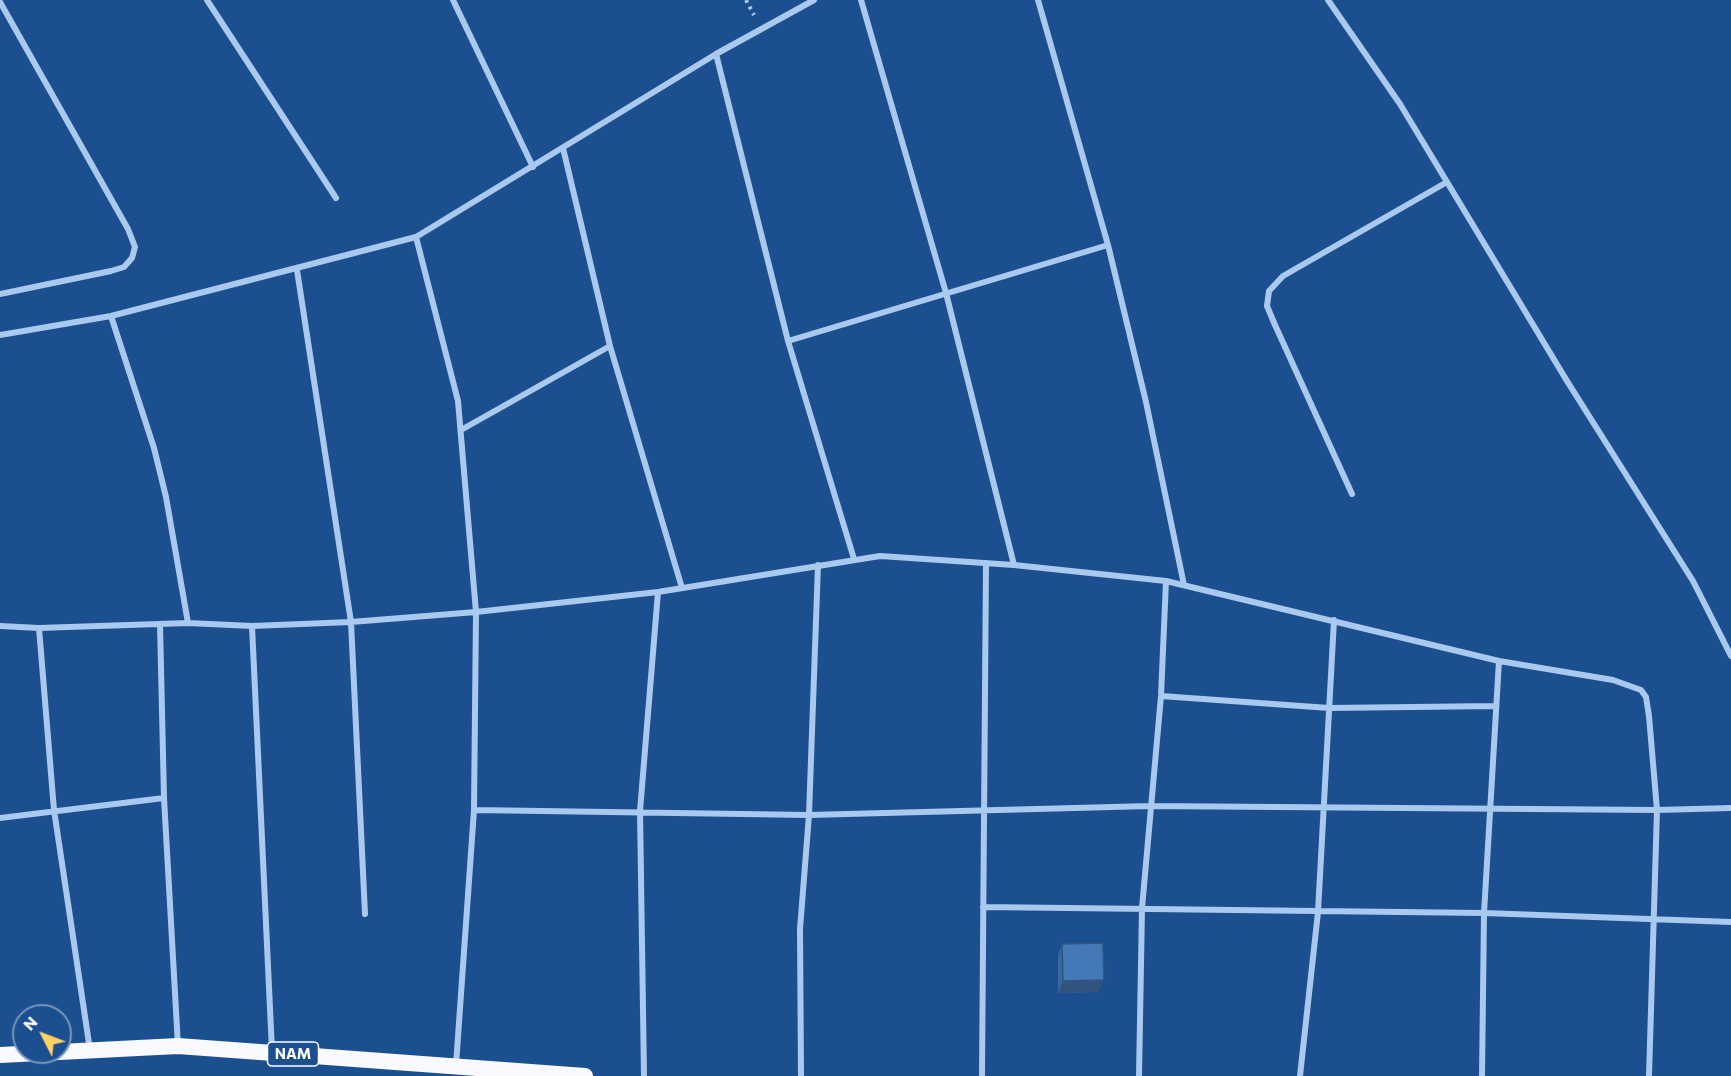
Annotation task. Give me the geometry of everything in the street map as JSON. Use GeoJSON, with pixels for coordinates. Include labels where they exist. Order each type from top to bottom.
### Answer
{"type":"FeatureCollection","features":[{"type":"Feature","properties":{"kind":"highway","name":"NAM"},"geometry":{"type":"LineString","coordinates":[[0,1055],[178,1046],[585,1076]]}},
{"type":"Feature","properties":{"kind":"street"},"geometry":{"type":"LineString","coordinates":[[207,0],[336,198]]}},
{"type":"Feature","properties":{"kind":"street"},"geometry":{"type":"LineString","coordinates":[[453,0],[533,167]]}},
{"type":"Feature","properties":{"kind":"street"},"geometry":{"type":"LineString","coordinates":[[0,335],[111,316],[297,270],[416,237],[716,54],[814,0]]}},
{"type":"Feature","properties":{"kind":"street"},"geometry":{"type":"LineString","coordinates":[[861,0],[946,293],[1014,565]]}},
{"type":"Feature","properties":{"kind":"street"},"geometry":{"type":"LineString","coordinates":[[1038,0],[1108,245],[1146,402],[1184,585]]}},
{"type":"Feature","properties":{"kind":"street"},"geometry":{"type":"LineString","coordinates":[[1328,0],[1400,104],[1448,182],[1567,381],[1693,581],[1731,656]]}},
{"type":"Feature","properties":{"kind":"street"},"geometry":{"type":"LineString","coordinates":[[0,2],[128,229],[135,247],[132,258],[124,267],[0,294]]}},
{"type":"Feature","properties":{"kind":"street"},"geometry":{"type":"LineString","coordinates":[[716,54],[788,341],[854,559]]}},
{"type":"Feature","properties":{"kind":"street"},"geometry":{"type":"LineString","coordinates":[[563,148],[610,346],[682,588]]}},
{"type":"Feature","properties":{"kind":"street"},"geometry":{"type":"LineString","coordinates":[[1352,494],[1267,306],[1269,291],[1283,276],[1448,182]]}},
{"type":"Feature","properties":{"kind":"street"},"geometry":{"type":"LineString","coordinates":[[416,237],[458,401],[476,612],[474,810],[456,1065]]}},
{"type":"Feature","properties":{"kind":"street"},"geometry":{"type":"LineString","coordinates":[[788,341],[1108,245]]}},
{"type":"Feature","properties":{"kind":"street"},"geometry":{"type":"LineString","coordinates":[[297,270],[351,622],[365,914]]}},
{"type":"Feature","properties":{"kind":"street"},"geometry":{"type":"LineString","coordinates":[[111,316],[166,497],[188,623]]}},
{"type":"Feature","properties":{"kind":"street"},"geometry":{"type":"LineString","coordinates":[[461,430],[610,346]]}},
{"type":"Feature","properties":{"kind":"street"},"geometry":{"type":"LineString","coordinates":[[0,626],[39,628],[188,623],[252,626],[351,622],[476,612],[658,592],[880,556],[1014,565],[1166,581],[1499,661],[1613,680],[1641,690],[1646,697],[1649,716],[1657,810],[1649,1076]]}},
{"type":"Feature","properties":{"kind":"street"},"geometry":{"type":"LineString","coordinates":[[982,1076],[982,809],[986,563]]}},
{"type":"Feature","properties":{"kind":"street"},"geometry":{"type":"LineString","coordinates":[[801,1076],[800,929],[809,815],[818,565]]}},
{"type":"Feature","properties":{"kind":"street"},"geometry":{"type":"LineString","coordinates":[[1139,1076],[1142,908],[1161,696],[1166,581]]}},
{"type":"Feature","properties":{"kind":"street"},"geometry":{"type":"LineString","coordinates":[[644,1076],[640,811],[658,592]]}},
{"type":"Feature","properties":{"kind":"street"},"geometry":{"type":"LineString","coordinates":[[1300,1076],[1318,912],[1334,620]]}},
{"type":"Feature","properties":{"kind":"street"},"geometry":{"type":"LineString","coordinates":[[160,624],[164,798],[178,1046]]}},
{"type":"Feature","properties":{"kind":"street"},"geometry":{"type":"LineString","coordinates":[[252,626],[272,1052]]}},
{"type":"Feature","properties":{"kind":"street"},"geometry":{"type":"LineString","coordinates":[[39,628],[54,810],[90,1051]]}},
{"type":"Feature","properties":{"kind":"street"},"geometry":{"type":"LineString","coordinates":[[1482,1076],[1484,913],[1499,661]]}},
{"type":"Feature","properties":{"kind":"street"},"geometry":{"type":"LineString","coordinates":[[1161,696],[1329,708],[1496,706]]}},
{"type":"Feature","properties":{"kind":"street"},"geometry":{"type":"LineString","coordinates":[[0,818],[164,798]]}},
{"type":"Feature","properties":{"kind":"street"},"geometry":{"type":"LineString","coordinates":[[474,810],[809,815],[1150,806],[1657,810],[1731,808]]}},
{"type":"Feature","properties":{"kind":"street"},"geometry":{"type":"LineString","coordinates":[[983,907],[1484,913],[1731,922]]}},
{"type":"Feature","properties":{"kind":"building"},"geometry":{"type":"Polygon","coordinates":[[[1103,943],[1104,980],[1063,981],[1062,944],[1103,943]]]}}]}
